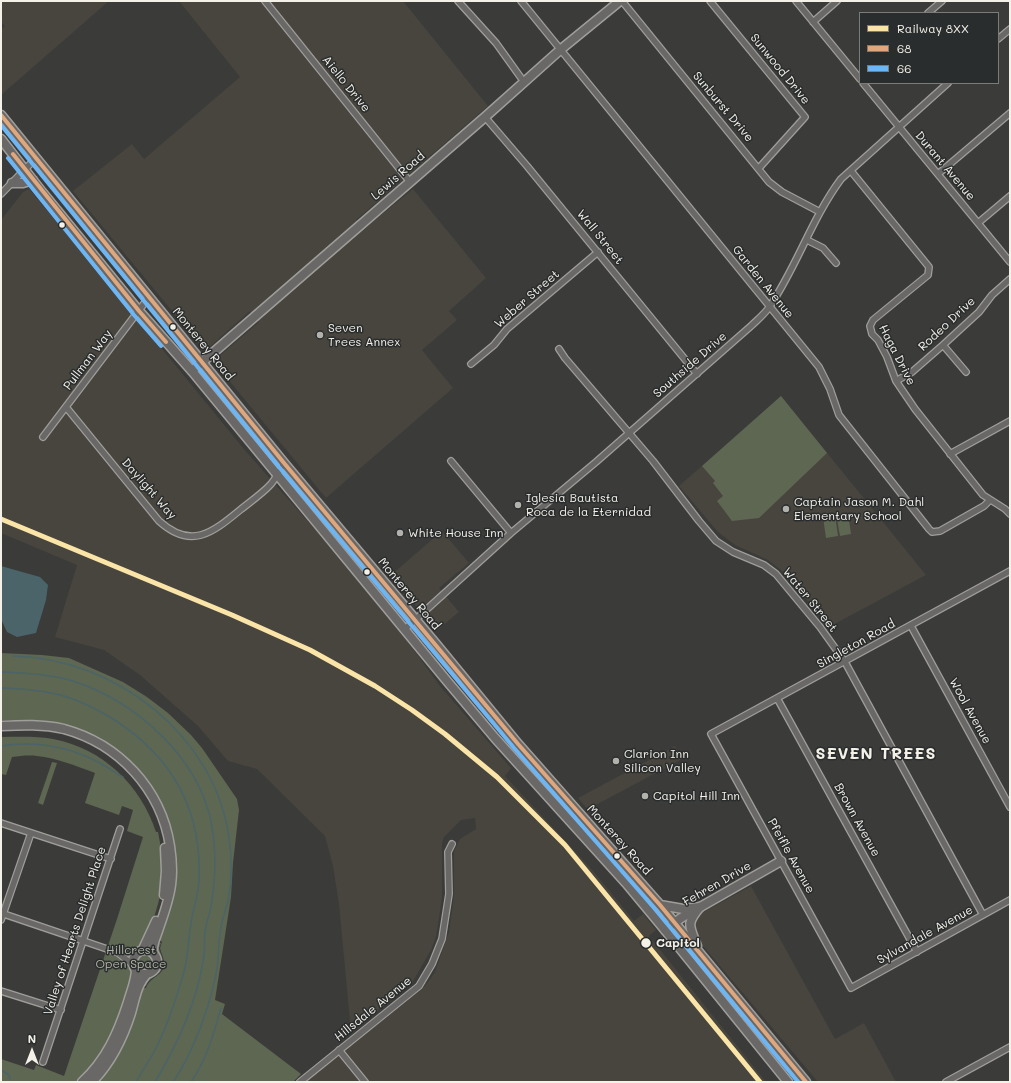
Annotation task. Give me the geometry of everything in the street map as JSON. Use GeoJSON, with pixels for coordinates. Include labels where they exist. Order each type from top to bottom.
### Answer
{"type":"FeatureCollection","features":[{"type":"Feature","properties":{"kind":"main road","name":"Lewis Road"},"geometry":{"type":"LineString","coordinates":[[192,371],[560,50],[621,1]]}},
{"type":"Feature","properties":{"kind":"main road","name":"Monterey Road"},"geometry":{"type":"LineString","coordinates":[[1,115],[284,463],[533,761],[660,905],[806,1082]]}},
{"type":"Feature","properties":{"kind":"main road","name":"Monterey Road"},"geometry":{"type":"LineString","coordinates":[[1,139],[139,311],[192,371],[489,731],[626,883],[788,1082]]}},
{"type":"Feature","properties":{"kind":"main road"},"geometry":{"type":"LineString","coordinates":[[12,183],[23,183],[33,180]]}},
{"type":"Feature","properties":{"kind":"main road"},"geometry":{"type":"LineString","coordinates":[[1,726],[50,726],[88,738],[104,745],[123,760],[148,788],[156,802],[166,829],[172,862],[171,885],[167,904],[154,940],[153,949],[157,960],[156,966],[152,972],[147,974],[139,984],[123,1035],[110,1060],[92,1082]]}},
{"type":"Feature","properties":{"kind":"main road"},"geometry":{"type":"LineString","coordinates":[[1,730],[50,731],[84,742],[102,751],[115,760],[141,787],[153,808],[160,826],[164,844],[166,867],[165,885],[161,905],[154,927],[140,950],[133,958],[134,982],[116,1036],[102,1060],[82,1082]]}},
{"type":"Feature","properties":{"kind":"main road"},"geometry":{"type":"LineString","coordinates":[[524,770],[533,761]]}},
{"type":"Feature","properties":{"kind":"main road","name":"Fehren Drive"},"geometry":{"type":"LineString","coordinates":[[665,930],[700,907],[781,861]]}},
{"type":"Feature","properties":{"kind":"main road"},"geometry":{"type":"LineString","coordinates":[[660,905],[683,909],[700,907]]}},
{"type":"Feature","properties":{"kind":"main road"},"geometry":{"type":"LineString","coordinates":[[698,951],[690,924],[691,919],[700,907]]}},
{"type":"Feature","properties":{"kind":"main road"},"geometry":{"type":"LineString","coordinates":[[140,950],[150,950],[154,954]]}},
{"type":"Feature","properties":{"kind":"main road"},"geometry":{"type":"LineString","coordinates":[[134,967],[140,973],[147,974]]}},
{"type":"Feature","properties":{"kind":"street","name":"Aiello Drive"},"geometry":{"type":"LineString","coordinates":[[265,1],[410,182]]}},
{"type":"Feature","properties":{"kind":"street"},"geometry":{"type":"LineString","coordinates":[[458,1],[496,43],[524,82]]}},
{"type":"Feature","properties":{"kind":"street","name":"Garden Avenue"},"geometry":{"type":"LineString","coordinates":[[521,1],[819,367],[830,389],[839,415],[929,529],[932,532],[940,530],[984,506],[990,500]]}},
{"type":"Feature","properties":{"kind":"street","name":"Sunburst Drive"},"geometry":{"type":"LineString","coordinates":[[621,1],[770,182],[782,192],[820,212]]}},
{"type":"Feature","properties":{"kind":"street","name":"Sunwood Drive"},"geometry":{"type":"LineString","coordinates":[[710,1],[805,117],[759,168]]}},
{"type":"Feature","properties":{"kind":"street"},"geometry":{"type":"LineString","coordinates":[[796,1],[859,75]]}},
{"type":"Feature","properties":{"kind":"street"},"geometry":{"type":"LineString","coordinates":[[813,22],[838,1]]}},
{"type":"Feature","properties":{"kind":"street"},"geometry":{"type":"LineString","coordinates":[[929,12],[942,1]]}},
{"type":"Feature","properties":{"kind":"street"},"geometry":{"type":"LineString","coordinates":[[999,38],[1010,29]]}},
{"type":"Feature","properties":{"kind":"street","name":"Durant Avenue"},"geometry":{"type":"LineString","coordinates":[[864,84],[1010,262]]}},
{"type":"Feature","properties":{"kind":"street","name":"Southside Drive"},"geometry":{"type":"LineString","coordinates":[[405,629],[511,533],[697,374],[770,307],[807,240],[820,212],[830,194],[841,179],[947,84]]}},
{"type":"Feature","properties":{"kind":"street"},"geometry":{"type":"LineString","coordinates":[[938,174],[1010,113]]}},
{"type":"Feature","properties":{"kind":"street","name":"Wall Street"},"geometry":{"type":"LineString","coordinates":[[485,117],[504,137],[697,374]]}},
{"type":"Feature","properties":{"kind":"street"},"geometry":{"type":"LineString","coordinates":[[1,194],[36,158]]}},
{"type":"Feature","properties":{"kind":"street","name":"Haga Drive"},"geometry":{"type":"LineString","coordinates":[[851,171],[929,267],[928,275],[873,320],[870,326],[872,334],[878,340],[896,381],[915,409],[974,484],[990,500],[1005,509],[1010,514]]}},
{"type":"Feature","properties":{"kind":"street"},"geometry":{"type":"LineString","coordinates":[[978,224],[1010,196]]}},
{"type":"Feature","properties":{"kind":"street"},"geometry":{"type":"LineString","coordinates":[[807,240],[823,248],[836,263]]}},
{"type":"Feature","properties":{"kind":"street","name":"Weber Street"},"geometry":{"type":"LineString","coordinates":[[471,364],[494,344],[507,329],[598,252]]}},
{"type":"Feature","properties":{"kind":"street","name":"Rodeo Drive"},"geometry":{"type":"LineString","coordinates":[[896,381],[912,372],[979,312],[992,295],[1010,279]]}},
{"type":"Feature","properties":{"kind":"street","name":"Pullman Way"},"geometry":{"type":"LineString","coordinates":[[43,436],[149,297]]}},
{"type":"Feature","properties":{"kind":"street"},"geometry":{"type":"LineString","coordinates":[[943,344],[966,372]]}},
{"type":"Feature","properties":{"kind":"street","name":"Water Street"},"geometry":{"type":"LineString","coordinates":[[559,349],[628,434],[653,461],[698,521],[716,541],[733,552],[764,565],[780,578],[820,627],[845,662],[983,916]]}},
{"type":"Feature","properties":{"kind":"street","name":"Daylight Way"},"geometry":{"type":"LineString","coordinates":[[66,407],[159,521],[178,534],[189,536],[200,535],[211,532],[223,524],[271,484],[284,463]]}},
{"type":"Feature","properties":{"kind":"street"},"geometry":{"type":"LineString","coordinates":[[950,454],[1010,421]]}},
{"type":"Feature","properties":{"kind":"street"},"geometry":{"type":"LineString","coordinates":[[450,460],[511,533]]}},
{"type":"Feature","properties":{"kind":"street","name":"Singleton Road"},"geometry":{"type":"LineString","coordinates":[[711,734],[1010,571]]}},
{"type":"Feature","properties":{"kind":"street","name":"Wool Avenue"},"geometry":{"type":"LineString","coordinates":[[911,626],[1010,807]]}},
{"type":"Feature","properties":{"kind":"street","name":"Brown Avenue"},"geometry":{"type":"LineString","coordinates":[[777,698],[917,952]]}},
{"type":"Feature","properties":{"kind":"street","name":"Pfeifle Avenue"},"geometry":{"type":"LineString","coordinates":[[711,734],[850,988]]}},
{"type":"Feature","properties":{"kind":"street"},"geometry":{"type":"LineString","coordinates":[[1,823],[110,860]]}},
{"type":"Feature","properties":{"kind":"street","name":"Valley of Hearts Delight Place"},"geometry":{"type":"LineString","coordinates":[[44,1062],[120,829]]}},
{"type":"Feature","properties":{"kind":"street"},"geometry":{"type":"LineString","coordinates":[[1,920],[30,833]]}},
{"type":"Feature","properties":{"kind":"street","name":"Hillsdale Avenue"},"geometry":{"type":"LineString","coordinates":[[300,1082],[378,1021],[419,986],[432,964],[442,939],[449,894],[448,852],[452,844]]}},
{"type":"Feature","properties":{"kind":"street","name":"Sylvandale Avenue"},"geometry":{"type":"LineString","coordinates":[[850,988],[1010,900]]}},
{"type":"Feature","properties":{"kind":"street"},"geometry":{"type":"LineString","coordinates":[[2,914],[116,952],[134,967]]}},
{"type":"Feature","properties":{"kind":"street"},"geometry":{"type":"LineString","coordinates":[[116,952],[140,950]]}},
{"type":"Feature","properties":{"kind":"street"},"geometry":{"type":"LineString","coordinates":[[1,991],[61,1010]]}},
{"type":"Feature","properties":{"kind":"street"},"geometry":{"type":"LineString","coordinates":[[946,1082],[1010,1047]]}},
{"type":"Feature","properties":{"kind":"street"},"geometry":{"type":"LineString","coordinates":[[339,1050],[365,1082]]}},
{"type":"Feature","properties":{"kind":"shaded area"},"geometry":{"type":"Polygon","coordinates":[[[1,1],[109,1],[1,95],[1,30],[5,26],[1,22],[1,1]]]}},
{"type":"Feature","properties":{"kind":"shaded area"},"geometry":{"type":"Polygon","coordinates":[[[179,1],[403,1],[488,106],[356,220],[364,229],[413,189],[486,278],[449,311],[457,320],[422,350],[453,388],[326,498],[217,366],[217,358],[259,322],[250,311],[205,351],[73,191],[132,144],[144,159],[240,77],[179,1]]]}},
{"type":"Feature","properties":{"kind":"shaded area"},"geometry":{"type":"Polygon","coordinates":[[[29,189],[101,274],[243,448],[379,602],[440,686],[511,768],[505,776],[594,872],[634,921],[643,914],[656,930],[649,936],[766,1082],[304,1082],[422,989],[435,972],[449,932],[454,895],[454,851],[460,839],[476,829],[475,818],[461,820],[444,837],[442,843],[442,898],[436,937],[431,950],[412,983],[351,1032],[339,904],[333,866],[325,836],[257,769],[228,761],[198,726],[140,675],[104,650],[55,637],[77,565],[1,533],[1,220],[23,192],[29,189]]]}},
{"type":"Feature","properties":{"kind":"shaded area","name":"Captain Jason M. Dahl Elementary School"},"geometry":{"type":"Polygon","coordinates":[[[781,396],[926,575],[829,627],[786,574],[768,560],[735,545],[718,532],[679,486],[781,396]]]}},
{"type":"Feature","properties":{"kind":"shaded area"},"geometry":{"type":"Polygon","coordinates":[[[442,531],[469,563],[439,588],[459,612],[436,631],[391,575],[442,531]]]}},
{"type":"Feature","properties":{"kind":"shaded area"},"geometry":{"type":"Polygon","coordinates":[[[675,746],[682,759],[592,807],[590,812],[578,798],[675,746]]]}},
{"type":"Feature","properties":{"kind":"shaded area"},"geometry":{"type":"Polygon","coordinates":[[[751,886],[835,1039],[864,1023],[896,1082],[818,1082],[703,946],[693,929],[692,922],[696,916],[751,886]]]}},
{"type":"Feature","properties":{"kind":"green space"},"geometry":{"type":"Polygon","coordinates":[[[781,396],[827,453],[759,518],[732,521],[717,501],[723,496],[713,483],[715,481],[702,466],[781,396]]]}},
{"type":"Feature","properties":{"kind":"green space"},"geometry":{"type":"Polygon","coordinates":[[[848,513],[851,534],[840,536],[836,514],[848,513]]]}},
{"type":"Feature","properties":{"kind":"green space"},"geometry":{"type":"Polygon","coordinates":[[[835,515],[838,536],[826,538],[823,517],[835,515]]]}},
{"type":"Feature","properties":{"kind":"green space"},"geometry":{"type":"Polygon","coordinates":[[[1,653],[69,658],[123,682],[147,697],[168,713],[191,735],[202,748],[237,799],[239,810],[231,897],[215,1000],[225,1004],[222,1014],[301,1074],[293,1082],[96,1082],[142,988],[146,988],[150,981],[162,971],[164,961],[160,948],[162,942],[158,939],[174,861],[150,786],[140,772],[125,757],[105,743],[79,729],[61,723],[35,720],[1,720],[1,653]]]}},
{"type":"Feature","properties":{"kind":"green space","name":"Hillcrest Open Space"},"geometry":{"type":"Polygon","coordinates":[[[1,737],[34,737],[53,739],[88,751],[103,760],[130,784],[149,815],[156,832],[158,832],[162,859],[162,886],[157,908],[147,937],[161,943],[159,948],[163,960],[162,968],[161,971],[150,980],[146,986],[142,985],[119,1029],[82,1082],[1,1082],[1,1059],[34,1070],[36,1065],[64,1076],[143,837],[127,831],[133,810],[122,806],[119,815],[85,803],[95,773],[52,759],[28,756],[12,757],[6,775],[1,774],[1,737]]]}},
{"type":"Feature","properties":{"kind":"green space"},"geometry":{"type":"Polygon","coordinates":[[[52,762],[57,763],[43,805],[38,803],[52,762]]]}},
{"type":"Feature","properties":{"kind":"water"},"geometry":{"type":"Polygon","coordinates":[[[1,566],[40,577],[48,585],[46,600],[36,633],[17,637],[7,632],[1,619],[1,566]]]}},
{"type":"Feature","properties":{"kind":"waterway"},"geometry":{"type":"LineString","coordinates":[[13,656],[51,660],[88,671],[122,687],[154,709],[181,736],[204,766],[220,801],[229,838],[231,870],[228,901],[219,939],[218,962],[212,992],[193,1046],[173,1082]]}},
{"type":"Feature","properties":{"kind":"waterway"},"geometry":{"type":"LineString","coordinates":[[1,672],[37,674],[73,681],[96,690],[119,702],[160,734],[178,753],[204,797],[211,821],[215,863],[213,895],[206,925],[203,962],[196,993],[190,1009],[178,1039],[155,1082]]}},
{"type":"Feature","properties":{"kind":"waterway"},"geometry":{"type":"LineString","coordinates":[[1,688],[41,691],[64,696],[77,700],[113,719],[151,750],[166,767],[179,787],[188,807],[195,830],[199,854],[199,879],[186,963],[165,1029],[154,1052],[136,1082]]}},
{"type":"Feature","properties":{"kind":"waterway"},"geometry":{"type":"LineString","coordinates":[[1,746],[26,744],[61,748],[96,761],[123,777]]}},
{"type":"Feature","properties":{"kind":"waterway"},"geometry":{"type":"LineString","coordinates":[[191,1082],[205,1056],[221,1008]]}},
{"type":"Feature","properties":{"kind":"waterway"},"geometry":{"type":"LineString","coordinates":[[1,1070],[9,1075],[10,1079]]}},
{"type":"Feature","properties":{"kind":"rail line","name":"8XX"},"geometry":{"type":"LineString","coordinates":[[1,519],[232,615],[310,650],[375,686],[445,734],[497,777],[565,845],[760,1082]]}},
{"type":"Feature","properties":{"kind":"transit line","name":"68"},"geometry":{"type":"LineString","coordinates":[[1,115],[284,463],[518,744],[660,905],[806,1082]]}},
{"type":"Feature","properties":{"kind":"transit line","name":"66"},"geometry":{"type":"LineString","coordinates":[[1,125],[279,467],[514,748],[655,909],[798,1082]]}},
{"type":"Feature","properties":{"kind":"transit line","name":"68"},"geometry":{"type":"LineString","coordinates":[[13,154],[139,311],[166,342]]}},
{"type":"Feature","properties":{"kind":"transit line","name":"66"},"geometry":{"type":"LineString","coordinates":[[8,158],[134,315],[161,346]]}},
{"type":"Feature","properties":{"kind":"place","name":"Seven Trees Annex"},"geometry":{"type":"Point","coordinates":[320,335]}},
{"type":"Feature","properties":{"kind":"place","name":"Iglesia Bautista Roca de la Eternidad"},"geometry":{"type":"Point","coordinates":[518,505]}},
{"type":"Feature","properties":{"kind":"place","name":"Captain Jason M. Dahl Elementary School"},"geometry":{"type":"Point","coordinates":[786,509]}},
{"type":"Feature","properties":{"kind":"place","name":"White House Inn"},"geometry":{"type":"Point","coordinates":[400,533]}},
{"type":"Feature","properties":{"kind":"place","name":"Clarion Inn Silicon Valley"},"geometry":{"type":"Point","coordinates":[616,761]}},
{"type":"Feature","properties":{"kind":"place","name":"Capitol Hill Inn"},"geometry":{"type":"Point","coordinates":[645,796]}},
{"type":"Feature","properties":{"kind":"place","name":"Capitol"},"geometry":{"type":"Point","coordinates":[646,943]}},
{"type":"Feature","properties":{"kind":"district","name":"SEVEN TREES"},"geometry":{"type":"Point","coordinates":[876,754]}}]}
